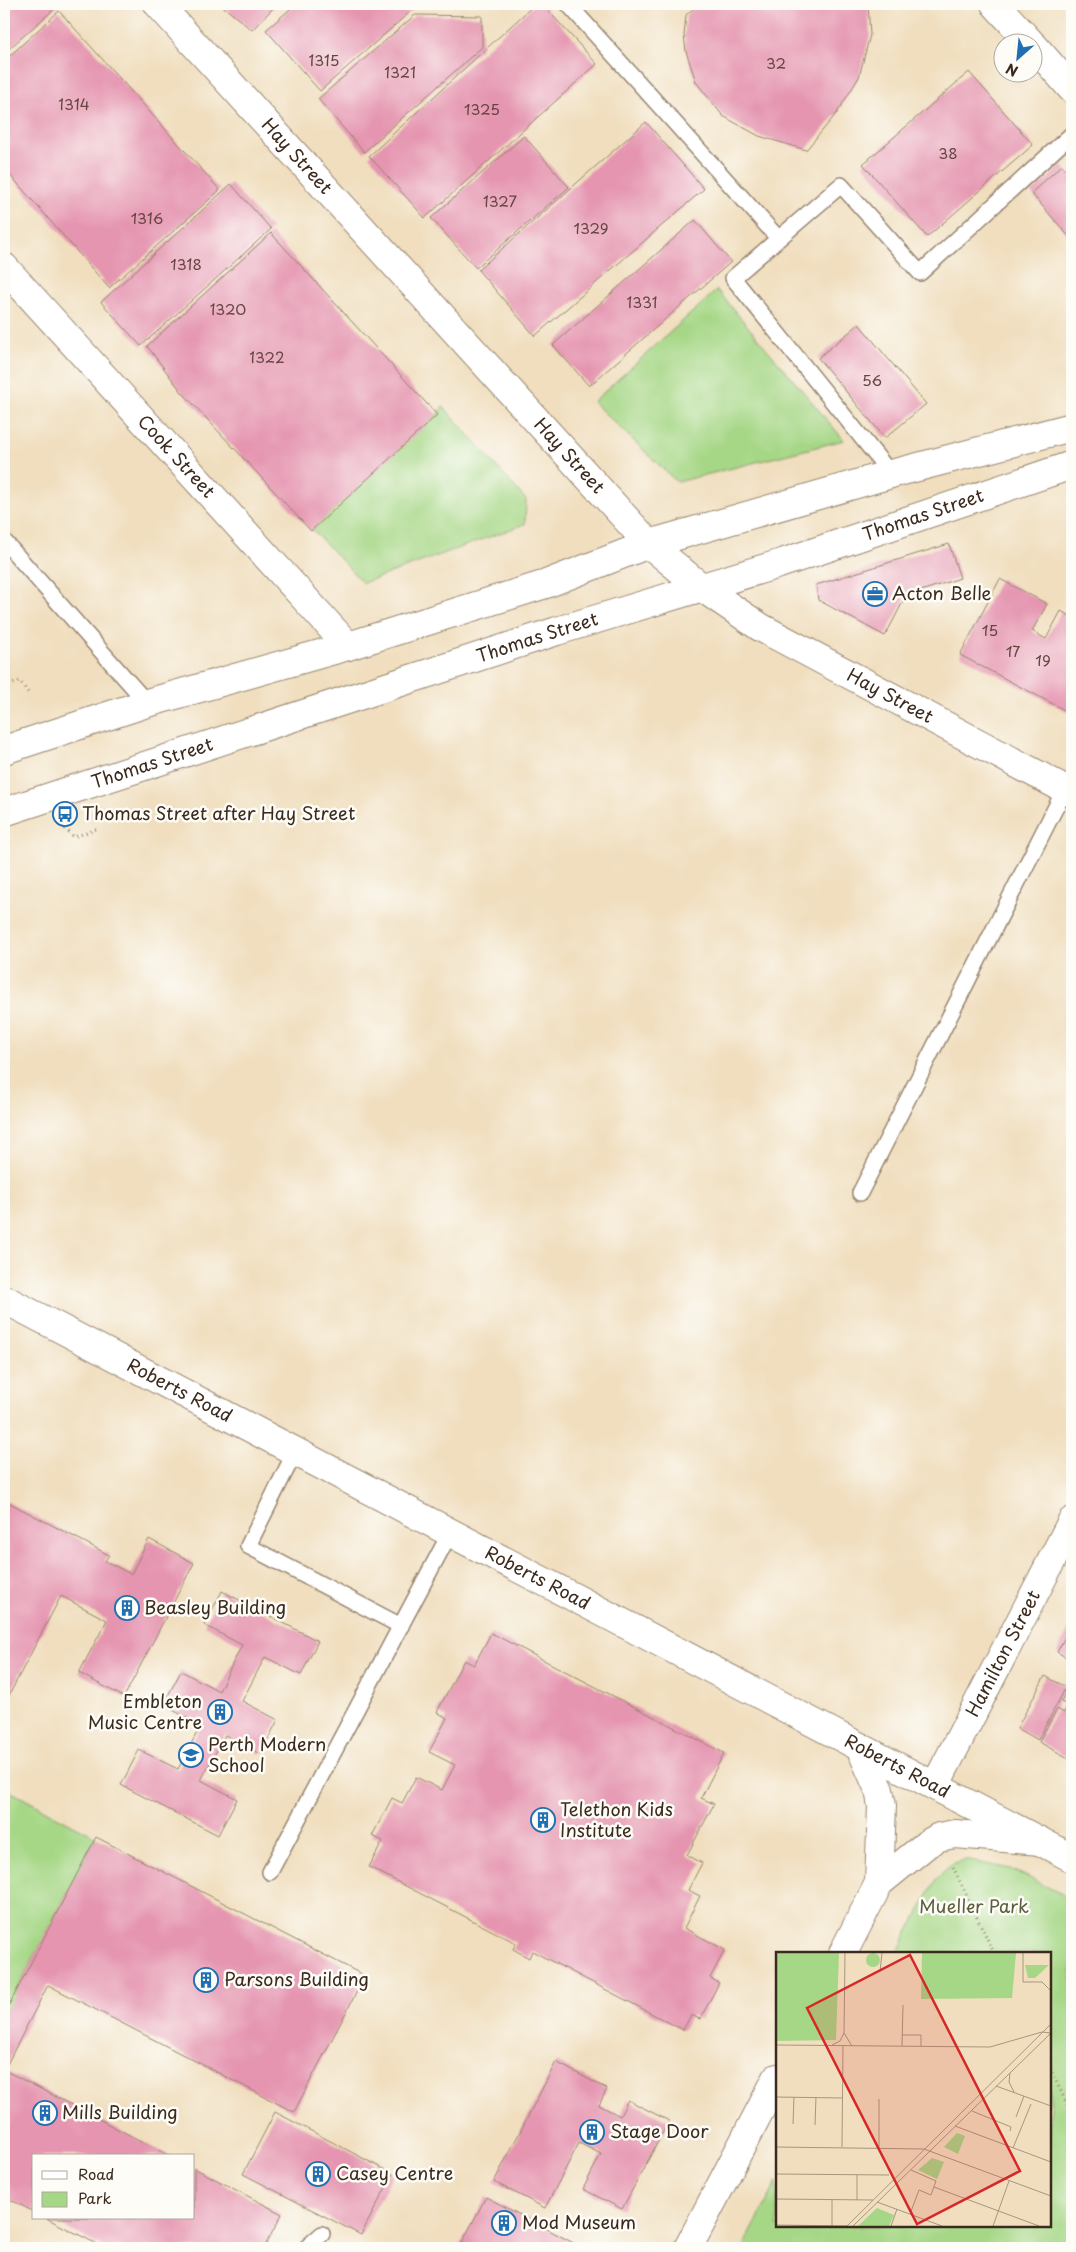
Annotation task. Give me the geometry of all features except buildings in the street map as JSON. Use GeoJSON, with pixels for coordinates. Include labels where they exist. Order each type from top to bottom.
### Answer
{"type":"FeatureCollection","features":[{"type":"Feature","properties":{"kind":"main road","name":"Hay Street"},"geometry":{"type":"LineString","coordinates":[[158,4],[649,544],[701,588],[760,628],[1068,791]]}},
{"type":"Feature","properties":{"kind":"main road"},"geometry":{"type":"LineString","coordinates":[[995,4],[1021,32]]}},
{"type":"Feature","properties":{"kind":"main road"},"geometry":{"type":"LineString","coordinates":[[1044,57],[1072,89]]}},
{"type":"Feature","properties":{"kind":"main road","name":"Cook Street"},"geometry":{"type":"LineString","coordinates":[[4,268],[348,646]]}},
{"type":"Feature","properties":{"kind":"main road"},"geometry":{"type":"LineString","coordinates":[[4,750],[147,703],[348,646],[546,584],[649,544],[891,474],[1072,427]]}},
{"type":"Feature","properties":{"kind":"main road","name":"Thomas Street"},"geometry":{"type":"LineString","coordinates":[[4,812],[557,631],[779,564],[1072,465]]}},
{"type":"Feature","properties":{"kind":"main road","name":"Roberts Road"},"geometry":{"type":"LineString","coordinates":[[4,1299],[1072,1858]]}},
{"type":"Feature","properties":{"kind":"main road","name":"Hamilton Street"},"geometry":{"type":"LineString","coordinates":[[935,1786],[1072,1521]]}},
{"type":"Feature","properties":{"kind":"main road"},"geometry":{"type":"LineString","coordinates":[[860,1747],[879,1790],[882,1806],[879,1883]]}},
{"type":"Feature","properties":{"kind":"main road"},"geometry":{"type":"LineString","coordinates":[[844,1952],[879,1883],[912,1855],[939,1837],[955,1834],[1040,1841]]}},
{"type":"Feature","properties":{"kind":"main road"},"geometry":{"type":"LineString","coordinates":[[688,2248],[776,2080]]}},
{"type":"Feature","properties":{"kind":"lane"},"geometry":{"type":"LineString","coordinates":[[568,4],[778,238]]}},
{"type":"Feature","properties":{"kind":"lane"},"geometry":{"type":"LineString","coordinates":[[891,474],[733,278],[840,185],[920,273],[1072,134]]}},
{"type":"Feature","properties":{"kind":"lane"},"geometry":{"type":"LineString","coordinates":[[4,541],[147,703]]}},
{"type":"Feature","properties":{"kind":"lane"},"geometry":{"type":"LineString","coordinates":[[860,1193],[1068,791]]}},
{"type":"Feature","properties":{"kind":"lane"},"geometry":{"type":"LineString","coordinates":[[296,1452],[248,1546],[401,1626]]}},
{"type":"Feature","properties":{"kind":"lane"},"geometry":{"type":"LineString","coordinates":[[270,1872],[450,1533]]}},
{"type":"Feature","properties":{"kind":"lane"},"geometry":{"type":"LineString","coordinates":[[306,2248],[322,2234]]}},
{"type":"Feature","properties":{"kind":"path"},"geometry":{"type":"LineString","coordinates":[[4,687],[20,682],[29,694]]}},
{"type":"Feature","properties":{"kind":"path"},"geometry":{"type":"LineString","coordinates":[[59,823],[74,837],[97,829]]}},
{"type":"Feature","properties":{"kind":"path"},"geometry":{"type":"LineString","coordinates":[[951,1864],[994,1952]]}},
{"type":"Feature","properties":{"kind":"path"},"geometry":{"type":"LineString","coordinates":[[1051,2070],[1072,2115]]}},
{"type":"Feature","properties":{"kind":"green space"},"geometry":{"type":"Polygon","coordinates":[[[717,290],[844,440],[677,482],[593,402],[717,290]]]}},
{"type":"Feature","properties":{"kind":"green space"},"geometry":{"type":"Polygon","coordinates":[[[443,406],[526,500],[525,524],[363,583],[309,526],[437,415],[443,406]]]}},
{"type":"Feature","properties":{"kind":"green space"},"geometry":{"type":"Polygon","coordinates":[[[4,1788],[96,1837],[4,2015],[4,1788]]]}},
{"type":"Feature","properties":{"kind":"green space","name":"Mueller Park"},"geometry":{"type":"Polygon","coordinates":[[[965,1860],[1011,1869],[1072,1899],[1072,2248],[743,2248],[776,2184],[776,2227],[1051,2227],[1051,1952],[898,1952],[937,1878],[953,1863],[965,1860]]]}},
{"type":"Feature","properties":{"kind":"place","name":"Acton Belle"},"geometry":{"type":"Point","coordinates":[875,594]}},
{"type":"Feature","properties":{"kind":"place","name":"Thomas Street after Hay Street"},"geometry":{"type":"Point","coordinates":[65,814]}},
{"type":"Feature","properties":{"kind":"place","name":"Beasley Building"},"geometry":{"type":"Point","coordinates":[127,1608]}},
{"type":"Feature","properties":{"kind":"place","name":"Embleton Music Centre"},"geometry":{"type":"Point","coordinates":[220,1712]}},
{"type":"Feature","properties":{"kind":"place","name":"Perth Modern School"},"geometry":{"type":"Point","coordinates":[191,1755]}},
{"type":"Feature","properties":{"kind":"place","name":"Telethon Kids Institute"},"geometry":{"type":"Point","coordinates":[543,1820]}},
{"type":"Feature","properties":{"kind":"place","name":"Parsons Building"},"geometry":{"type":"Point","coordinates":[206,1980]}},
{"type":"Feature","properties":{"kind":"place","name":"Mills Building"},"geometry":{"type":"Point","coordinates":[45,2113]}},
{"type":"Feature","properties":{"kind":"place","name":"Stage Door"},"geometry":{"type":"Point","coordinates":[592,2132]}},
{"type":"Feature","properties":{"kind":"place","name":"Casey Centre"},"geometry":{"type":"Point","coordinates":[318,2174]}},
{"type":"Feature","properties":{"kind":"place","name":"Mod Museum"},"geometry":{"type":"Point","coordinates":[504,2223]}}]}
